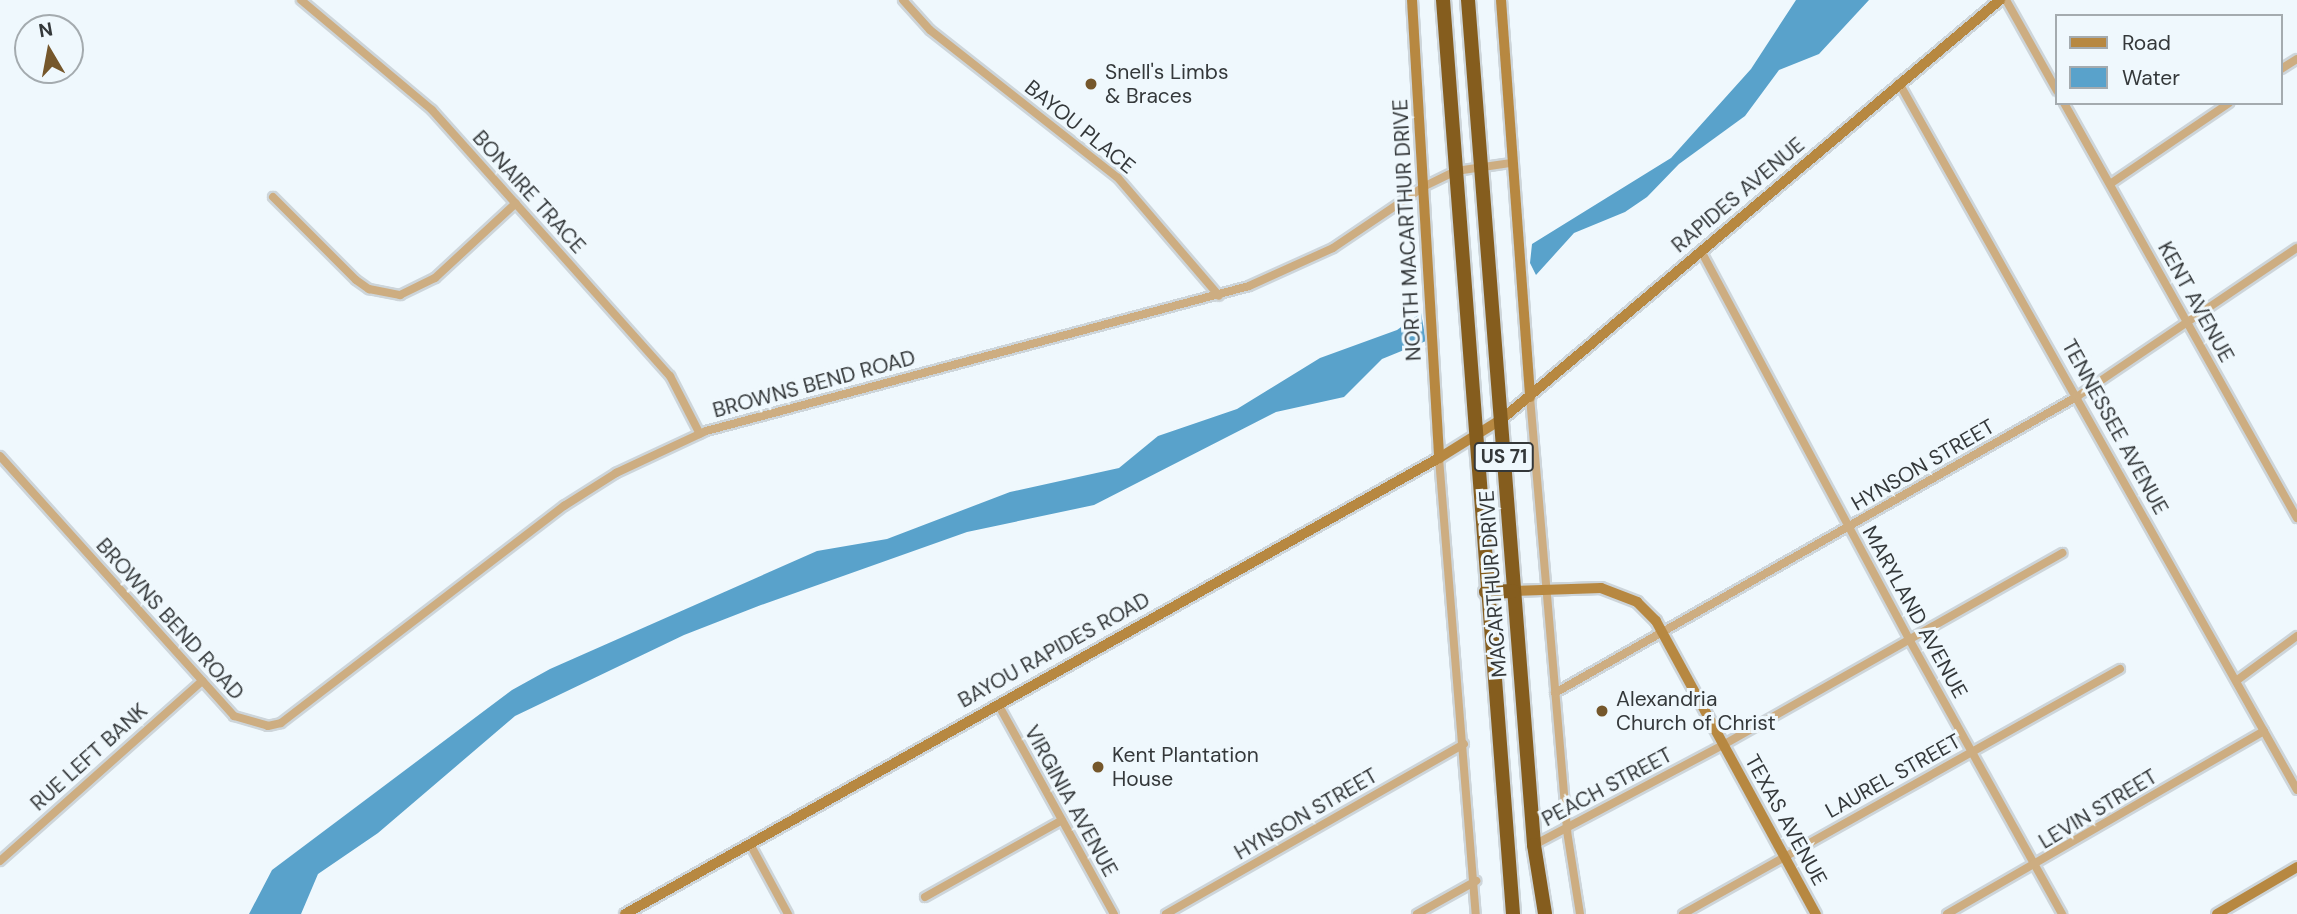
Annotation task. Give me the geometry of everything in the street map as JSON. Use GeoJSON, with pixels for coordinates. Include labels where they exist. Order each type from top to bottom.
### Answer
{"type":"FeatureCollection","features":[{"type":"Feature","properties":{"kind":"highway","name":"MACARTHUR DRIVE"},"geometry":{"type":"LineString","coordinates":[[1443,0],[1486,592],[1513,914]]}},
{"type":"Feature","properties":{"kind":"highway","name":"MACARTHUR DRIVE"},"geometry":{"type":"LineString","coordinates":[[1468,0],[1534,845],[1545,914]]}},
{"type":"Feature","properties":{"kind":"highway"},"geometry":{"type":"LineString","coordinates":[[1486,592],[1514,591]]}},
{"type":"Feature","properties":{"kind":"highway"},"geometry":{"type":"LineString","coordinates":[[1506,823],[1506,914]]}},
{"type":"Feature","properties":{"kind":"main road","name":"NORTH MACARTHUR DRIVE"},"geometry":{"type":"LineString","coordinates":[[1412,0],[1440,458]]}},
{"type":"Feature","properties":{"kind":"main road"},"geometry":{"type":"LineString","coordinates":[[1501,0],[1530,397]]}},
{"type":"Feature","properties":{"kind":"main road"},"geometry":{"type":"LineString","coordinates":[[1981,15],[1985,0]]}},
{"type":"Feature","properties":{"kind":"main road","name":"RAPIDES AVENUE"},"geometry":{"type":"LineString","coordinates":[[1502,419],[2000,0]]}},
{"type":"Feature","properties":{"kind":"main road","name":"BAYOU RAPIDES ROAD"},"geometry":{"type":"LineString","coordinates":[[625,914],[1440,458],[1502,419]]}},
{"type":"Feature","properties":{"kind":"main road","name":"TEXAS AVENUE"},"geometry":{"type":"LineString","coordinates":[[1514,591],[1613,590],[1637,603],[1663,631],[1816,914]]}},
{"type":"Feature","properties":{"kind":"main road"},"geometry":{"type":"LineString","coordinates":[[2217,914],[2297,867]]}},
{"type":"Feature","properties":{"kind":"street","name":"BONAIRE TRACE"},"geometry":{"type":"LineString","coordinates":[[301,0],[432,110],[670,376],[700,434]]}},
{"type":"Feature","properties":{"kind":"street","name":"BAYOU PLACE"},"geometry":{"type":"LineString","coordinates":[[903,0],[930,30],[1118,178],[1219,296]]}},
{"type":"Feature","properties":{"kind":"street"},"geometry":{"type":"LineString","coordinates":[[2006,0],[2056,89]]}},
{"type":"Feature","properties":{"kind":"street","name":"TENNESSEE AVENUE"},"geometry":{"type":"LineString","coordinates":[[1899,83],[2078,396],[2297,790]]}},
{"type":"Feature","properties":{"kind":"street","name":"KENT AVENUE"},"geometry":{"type":"LineString","coordinates":[[2065,105],[2297,518]]}},
{"type":"Feature","properties":{"kind":"street"},"geometry":{"type":"LineString","coordinates":[[2110,184],[2226,105]]}},
{"type":"Feature","properties":{"kind":"street","name":"BROWNS BEND ROAD"},"geometry":{"type":"LineString","coordinates":[[0,456],[234,716],[258,727],[281,723],[564,506],[616,473],[700,434],[729,422],[1219,296],[1333,248],[1425,186],[1455,171],[1511,163]]}},
{"type":"Feature","properties":{"kind":"street"},"geometry":{"type":"LineString","coordinates":[[273,197],[356,280],[369,289],[400,295],[435,278],[516,203]]}},
{"type":"Feature","properties":{"kind":"street","name":"HYNSON STREET"},"geometry":{"type":"LineString","coordinates":[[1555,693],[2078,396],[2297,248]]}},
{"type":"Feature","properties":{"kind":"street","name":"MARYLAND AVENUE"},"geometry":{"type":"LineString","coordinates":[[1701,251],[1848,528],[2062,914]]}},
{"type":"Feature","properties":{"kind":"street"},"geometry":{"type":"LineString","coordinates":[[1530,397],[1567,831],[1580,914]]}},
{"type":"Feature","properties":{"kind":"street","name":"MACARTHUR DRIVE"},"geometry":{"type":"LineString","coordinates":[[1440,458],[1476,881],[1476,914]]}},
{"type":"Feature","properties":{"kind":"street","name":"PEACH STREET"},"geometry":{"type":"LineString","coordinates":[[1534,845],[1567,831],[1723,745],[2062,553]]}},
{"type":"Feature","properties":{"kind":"street"},"geometry":{"type":"LineString","coordinates":[[2236,681],[2297,636]]}},
{"type":"Feature","properties":{"kind":"street","name":"LAUREL STREET"},"geometry":{"type":"LineString","coordinates":[[1683,914],[2120,670]]}},
{"type":"Feature","properties":{"kind":"street","name":"RUE LEFT BANK"},"geometry":{"type":"LineString","coordinates":[[0,860],[202,681]]}},
{"type":"Feature","properties":{"kind":"street","name":"VIRGINIA AVENUE"},"geometry":{"type":"LineString","coordinates":[[998,704],[1114,914]]}},
{"type":"Feature","properties":{"kind":"street","name":"LEVIN STREET"},"geometry":{"type":"LineString","coordinates":[[1947,914],[2035,866],[2264,731]]}},
{"type":"Feature","properties":{"kind":"street","name":"HYNSON STREET"},"geometry":{"type":"LineString","coordinates":[[1166,914],[1464,744]]}},
{"type":"Feature","properties":{"kind":"street"},"geometry":{"type":"LineString","coordinates":[[925,898],[1062,820]]}},
{"type":"Feature","properties":{"kind":"street"},"geometry":{"type":"LineString","coordinates":[[750,844],[788,914]]}},
{"type":"Feature","properties":{"kind":"street"},"geometry":{"type":"LineString","coordinates":[[1417,914],[1476,881]]}},
{"type":"Feature","properties":{"kind":"water"},"geometry":{"type":"Polygon","coordinates":[[[1796,0],[1869,0],[1819,54],[1779,70],[1745,116],[1679,164],[1647,197],[1625,212],[1574,233],[1536,275],[1530,263],[1532,244],[1671,158],[1751,69],[1796,0]]]}},
{"type":"Feature","properties":{"kind":"water"},"geometry":{"type":"Polygon","coordinates":[[[1421,313],[1426,341],[1382,359],[1344,397],[1276,412],[1094,505],[967,532],[761,605],[684,635],[515,716],[378,833],[318,874],[301,914],[249,914],[272,870],[512,690],[550,669],[817,551],[887,539],[1010,492],[1119,468],[1158,436],[1237,409],[1320,358],[1397,330],[1421,313]]]}},
{"type":"Feature","properties":{"kind":"place","name":"Snell's Limbs & Braces"},"geometry":{"type":"Point","coordinates":[1091,84]}},
{"type":"Feature","properties":{"kind":"place","name":"Alexandria Church of Christ"},"geometry":{"type":"Point","coordinates":[1602,711]}},
{"type":"Feature","properties":{"kind":"place","name":"Kent Plantation House"},"geometry":{"type":"Point","coordinates":[1098,767]}}]}
